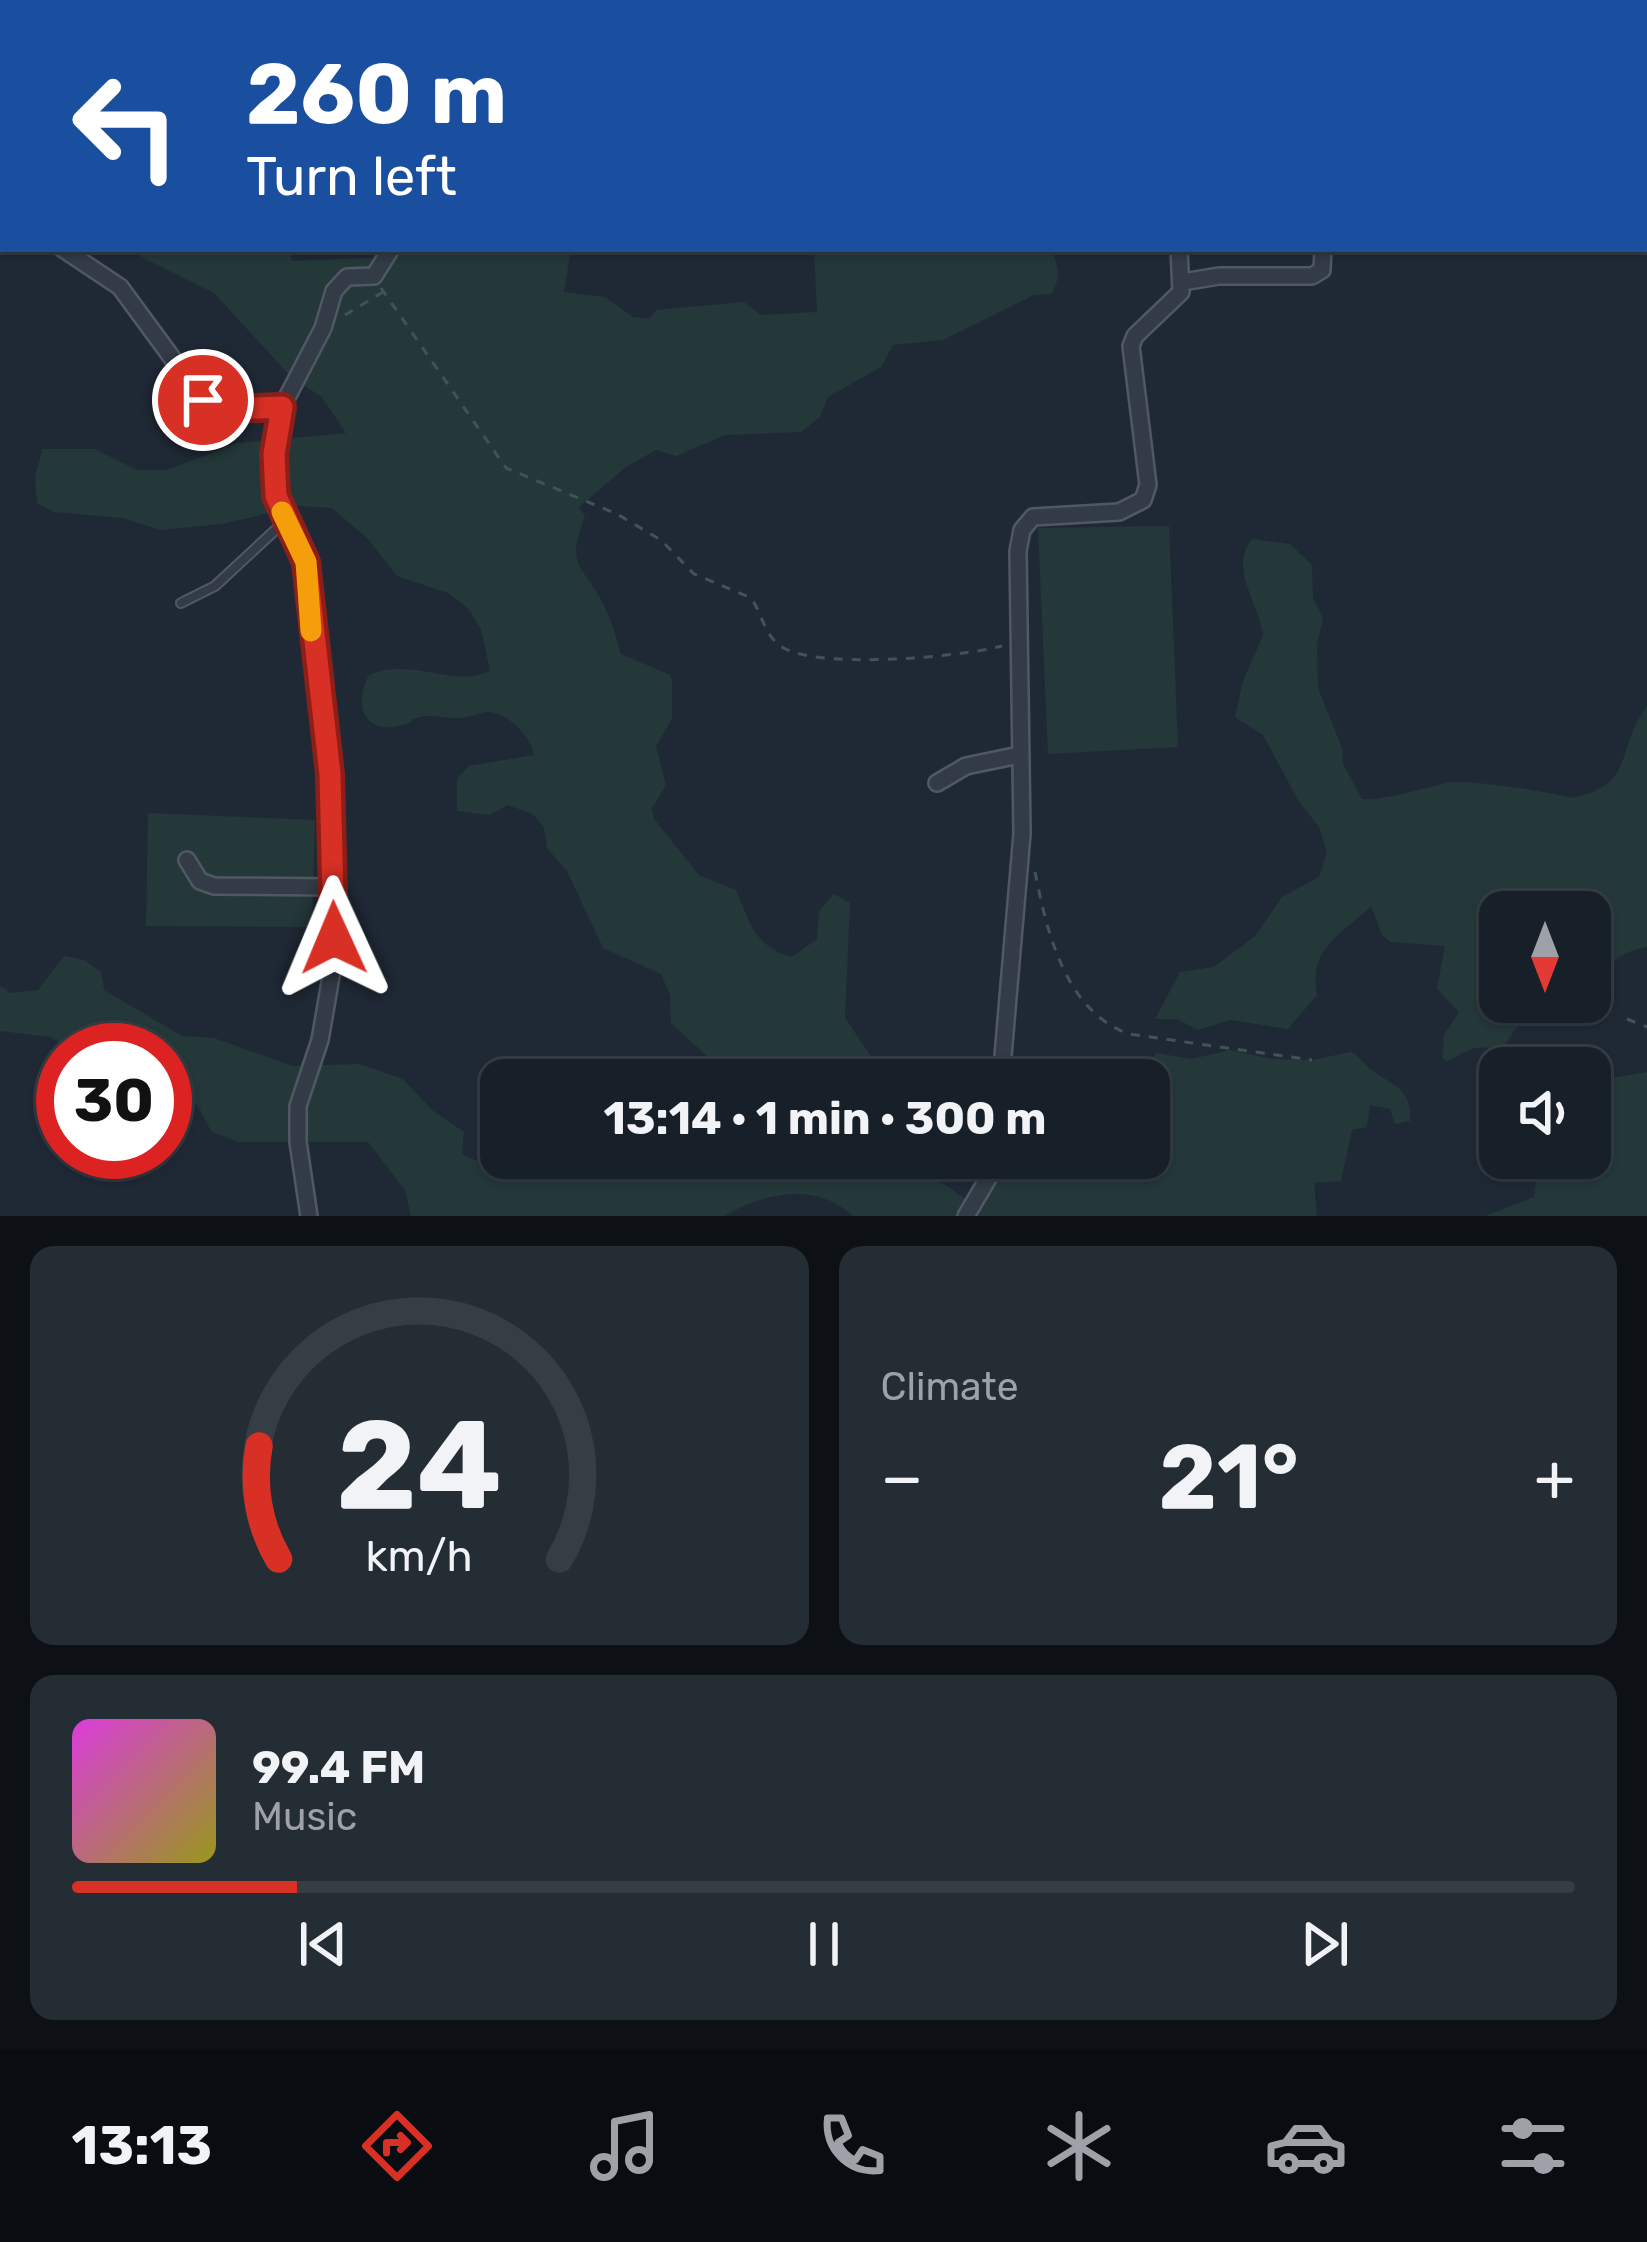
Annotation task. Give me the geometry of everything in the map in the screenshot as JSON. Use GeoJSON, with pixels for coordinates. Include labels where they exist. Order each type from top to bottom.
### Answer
{"type":"FeatureCollection","features":[{"type":"Feature","properties":{"kind":"street"},"geometry":{"type":"LineString","coordinates":[[68,252],[120,287],[203,400],[232,409],[282,407]]}},
{"type":"Feature","properties":{"kind":"street"},"geometry":{"type":"LineString","coordinates":[[309,1216],[298,1106],[330,997],[334,887],[330,774],[306,562],[285,521],[274,476],[282,407],[340,282],[347,277],[379,284],[390,252]]}},
{"type":"Feature","properties":{"kind":"street"},"geometry":{"type":"LineString","coordinates":[[1004,1059],[1022,834],[1018,551],[1028,521],[1040,515],[1118,512],[1143,500],[1147,492],[1131,346],[1176,298],[1183,282],[1179,252]]}},
{"type":"Feature","properties":{"kind":"street"},"geometry":{"type":"LineString","coordinates":[[1183,282],[1219,276],[1312,276],[1322,270],[1323,252]]}},
{"type":"Feature","properties":{"kind":"street"},"geometry":{"type":"LineString","coordinates":[[937,783],[967,766],[1019,755]]}},
{"type":"Feature","properties":{"kind":"street"},"geometry":{"type":"LineString","coordinates":[[187,860],[200,881],[214,886],[334,887]]}},
{"type":"Feature","properties":{"kind":"street"},"geometry":{"type":"LineString","coordinates":[[966,1216],[988,1179]]}},
{"type":"Feature","properties":{"kind":"lane"},"geometry":{"type":"LineString","coordinates":[[181,603],[215,586],[285,521]]}},
{"type":"Feature","properties":{"kind":"path"},"geometry":{"type":"LineString","coordinates":[[322,328],[379,284],[506,468],[617,514],[661,540],[694,574],[751,598],[766,632],[787,650],[815,658],[914,658],[1016,642]]}},
{"type":"Feature","properties":{"kind":"path"},"geometry":{"type":"LineString","coordinates":[[1033,862],[1046,927],[1092,1015],[1130,1034],[1312,1060]]}},
{"type":"Feature","properties":{"kind":"path"},"geometry":{"type":"LineString","coordinates":[[1627,1019],[1647,1027]]}},
{"type":"Feature","properties":{"kind":"green space"},"geometry":{"type":"Polygon","coordinates":[[[131,252],[290,252],[292,261],[393,257],[394,252],[571,252],[564,292],[605,297],[633,317],[650,319],[656,310],[744,302],[761,315],[817,312],[814,252],[1053,252],[1057,277],[1051,294],[1034,295],[943,340],[893,345],[881,367],[828,397],[820,417],[801,432],[725,435],[676,456],[656,450],[626,467],[579,507],[585,516],[576,547],[579,565],[607,612],[621,654],[672,680],[672,719],[656,746],[666,785],[652,808],[654,819],[699,875],[736,890],[755,932],[779,953],[792,957],[817,939],[819,911],[834,894],[850,903],[845,1018],[873,1059],[710,1059],[671,1023],[670,995],[661,974],[603,948],[567,871],[547,848],[544,828],[534,815],[508,805],[489,815],[457,811],[457,778],[469,766],[534,755],[532,748],[517,727],[495,713],[425,716],[390,727],[379,726],[365,715],[362,697],[369,675],[401,669],[462,677],[490,671],[481,629],[468,608],[448,593],[397,576],[368,539],[332,508],[300,506],[222,524],[160,530],[123,518],[54,512],[37,503],[35,476],[43,449],[95,449],[137,470],[167,470],[237,443],[346,433],[322,397],[292,378],[214,293],[131,252]]]}},
{"type":"Feature","properties":{"kind":"green space"},"geometry":{"type":"Polygon","coordinates":[[[1169,526],[1178,747],[1048,754],[1038,528],[1169,526]]]}},
{"type":"Feature","properties":{"kind":"green space"},"geometry":{"type":"Polygon","coordinates":[[[1252,539],[1290,544],[1312,565],[1313,598],[1323,618],[1317,645],[1318,688],[1342,748],[1343,764],[1362,799],[1456,782],[1572,798],[1593,792],[1616,774],[1647,706],[1647,947],[1611,964],[1611,891],[1479,891],[1479,1023],[1521,1023],[1504,1047],[1473,1048],[1447,1061],[1442,1058],[1444,1035],[1459,1012],[1437,989],[1445,946],[1391,942],[1382,935],[1371,906],[1322,954],[1315,979],[1317,995],[1288,1029],[1230,1020],[1198,1030],[1177,1019],[1155,1019],[1180,972],[1214,967],[1255,936],[1282,897],[1319,877],[1327,853],[1319,827],[1298,800],[1263,735],[1235,717],[1243,681],[1263,635],[1244,574],[1245,550],[1252,539]]]}},
{"type":"Feature","properties":{"kind":"green space"},"geometry":{"type":"Polygon","coordinates":[[[148,813],[315,820],[312,927],[146,926],[148,813]]]}},
{"type":"Feature","properties":{"kind":"green space"},"geometry":{"type":"Polygon","coordinates":[[[64,956],[84,960],[101,972],[104,990],[160,1023],[36,1023],[36,1035],[0,1031],[0,986],[11,993],[38,990],[64,956]]]}},
{"type":"Feature","properties":{"kind":"green space"},"geometry":{"type":"Polygon","coordinates":[[[192,1037],[214,1038],[292,1066],[359,1064],[403,1079],[432,1110],[464,1132],[462,1154],[480,1160],[480,1179],[937,1179],[967,1200],[980,1179],[1170,1179],[1170,1059],[1152,1059],[1156,1053],[1191,1059],[1230,1050],[1272,1059],[1312,1060],[1351,1052],[1400,1090],[1408,1102],[1410,1121],[1395,1124],[1390,1109],[1370,1105],[1367,1127],[1352,1130],[1341,1181],[1314,1183],[1317,1216],[853,1216],[823,1198],[789,1194],[755,1201],[724,1216],[411,1216],[405,1190],[368,1142],[238,1142],[211,1131],[192,1101],[192,1037]]]}},
{"type":"Feature","properties":{"kind":"green space"},"geometry":{"type":"Polygon","coordinates":[[[1647,1072],[1647,1216],[1485,1216],[1534,1197],[1536,1179],[1611,1179],[1611,1078],[1647,1072]]]}},
{"type":"Feature","properties":{"kind":"slow traffic"},"geometry":{"type":"LineString","coordinates":[[282,512],[306,562],[311,631]]}},
{"type":"Feature","properties":{"kind":"route"},"geometry":{"type":"LineString","coordinates":[[203,400],[232,409],[282,407],[274,476],[285,521],[306,562],[330,774],[334,938]]}}]}
